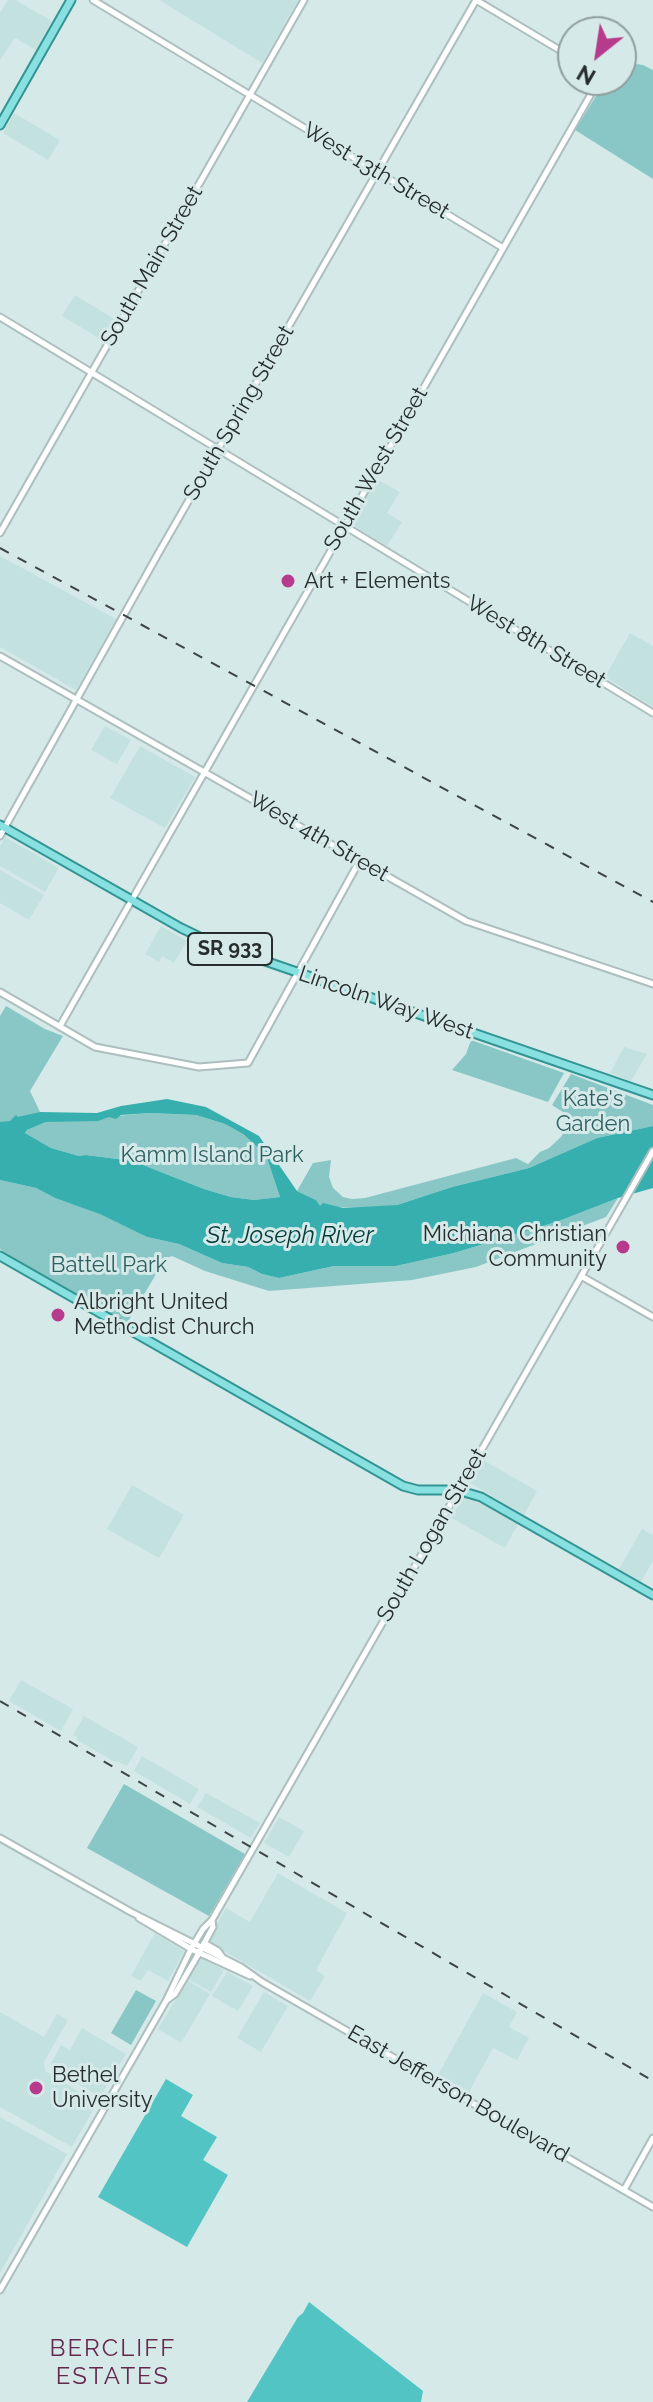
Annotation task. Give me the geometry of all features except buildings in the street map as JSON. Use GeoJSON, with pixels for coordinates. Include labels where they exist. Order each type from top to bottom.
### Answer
{"type":"FeatureCollection","features":[{"type":"Feature","properties":{"kind":"main road"},"geometry":{"type":"LineString","coordinates":[[0,125],[71,0]]}},
{"type":"Feature","properties":{"kind":"main road","name":"Lincoln Way West"},"geometry":{"type":"LineString","coordinates":[[2,830],[210,942],[653,1095]]}},
{"type":"Feature","properties":{"kind":"main road"},"geometry":{"type":"LineString","coordinates":[[0,1256],[403,1486],[475,1494],[653,1595]]}},
{"type":"Feature","properties":{"kind":"street","name":"West 13th Street"},"geometry":{"type":"LineString","coordinates":[[93,0],[503,248]]}},
{"type":"Feature","properties":{"kind":"street","name":"South Main Street"},"geometry":{"type":"LineString","coordinates":[[0,533],[304,0]]}},
{"type":"Feature","properties":{"kind":"street"},"geometry":{"type":"LineString","coordinates":[[476,0],[557,48]]}},
{"type":"Feature","properties":{"kind":"street","name":"South Spring Street"},"geometry":{"type":"LineString","coordinates":[[2,830],[476,0]]}},
{"type":"Feature","properties":{"kind":"street","name":"South West Street"},"geometry":{"type":"LineString","coordinates":[[60,1026],[590,96]]}},
{"type":"Feature","properties":{"kind":"street","name":"West 8th Street"},"geometry":{"type":"LineString","coordinates":[[0,317],[653,713]]}},
{"type":"Feature","properties":{"kind":"street","name":"West 4th Street"},"geometry":{"type":"LineString","coordinates":[[0,656],[466,921],[653,984]]}},
{"type":"Feature","properties":{"kind":"street"},"geometry":{"type":"LineString","coordinates":[[0,992],[95,1047],[199,1067],[248,1063],[360,860]]}},
{"type":"Feature","properties":{"kind":"street","name":"South Logan Street"},"geometry":{"type":"LineString","coordinates":[[166,2001],[193,1946],[212,1920],[653,1151]]}},
{"type":"Feature","properties":{"kind":"street"},"geometry":{"type":"LineString","coordinates":[[581,1276],[653,1317]]}},
{"type":"Feature","properties":{"kind":"street","name":"East Jefferson Boulevard"},"geometry":{"type":"LineString","coordinates":[[0,1838],[262,1982]]}},
{"type":"Feature","properties":{"kind":"street","name":"South Logan Street"},"geometry":{"type":"LineString","coordinates":[[166,2001],[175,1994],[213,1927],[212,1920]]}},
{"type":"Feature","properties":{"kind":"street","name":"East Jefferson Boulevard"},"geometry":{"type":"LineString","coordinates":[[201,1948],[653,2207]]}},
{"type":"Feature","properties":{"kind":"street"},"geometry":{"type":"LineString","coordinates":[[0,2290],[166,2001]]}},
{"type":"Feature","properties":{"kind":"street"},"geometry":{"type":"LineString","coordinates":[[624,2190],[653,2138]]}},
{"type":"Feature","properties":{"kind":"shaded area"},"geometry":{"type":"Polygon","coordinates":[[[8,0],[15,0],[52,21],[36,50],[15,38],[0,60],[0,13],[8,0]]]}},
{"type":"Feature","properties":{"kind":"shaded area"},"geometry":{"type":"Polygon","coordinates":[[[159,0],[298,0],[262,63],[159,0]]]}},
{"type":"Feature","properties":{"kind":"shaded area"},"geometry":{"type":"Polygon","coordinates":[[[14,113],[60,140],[48,160],[3,133],[14,113]]]}},
{"type":"Feature","properties":{"kind":"shaded area"},"geometry":{"type":"Polygon","coordinates":[[[75,295],[116,320],[104,341],[62,316],[75,295]]]}},
{"type":"Feature","properties":{"kind":"shaded area"},"geometry":{"type":"Polygon","coordinates":[[[376,479],[400,492],[387,513],[402,522],[387,546],[351,524],[376,479]]]}},
{"type":"Feature","properties":{"kind":"shaded area"},"geometry":{"type":"Polygon","coordinates":[[[0,556],[116,619],[76,690],[0,647],[0,556]]]}},
{"type":"Feature","properties":{"kind":"shaded area"},"geometry":{"type":"Polygon","coordinates":[[[630,633],[653,646],[653,707],[605,677],[630,633]]]}},
{"type":"Feature","properties":{"kind":"shaded area"},"geometry":{"type":"Polygon","coordinates":[[[105,726],[131,740],[117,764],[91,750],[105,726]]]}},
{"type":"Feature","properties":{"kind":"shaded area"},"geometry":{"type":"Polygon","coordinates":[[[140,746],[195,777],[165,828],[110,798],[140,746]]]}},
{"type":"Feature","properties":{"kind":"shaded area"},"geometry":{"type":"Polygon","coordinates":[[[5,837],[59,868],[45,892],[0,866],[0,846],[5,837]]]}},
{"type":"Feature","properties":{"kind":"shaded area"},"geometry":{"type":"Polygon","coordinates":[[[0,870],[44,895],[29,920],[0,903],[0,870]]]}},
{"type":"Feature","properties":{"kind":"shaded area"},"geometry":{"type":"Polygon","coordinates":[[[161,926],[187,941],[174,963],[162,956],[159,962],[145,954],[161,926]]]}},
{"type":"Feature","properties":{"kind":"shaded area"},"geometry":{"type":"Polygon","coordinates":[[[624,1047],[647,1054],[631,1081],[610,1073],[624,1047]]]}},
{"type":"Feature","properties":{"kind":"shaded area"},"geometry":{"type":"Polygon","coordinates":[[[483,1460],[537,1491],[524,1515],[470,1483],[483,1460]]]}},
{"type":"Feature","properties":{"kind":"shaded area"},"geometry":{"type":"Polygon","coordinates":[[[132,1485],[184,1515],[159,1558],[107,1529],[132,1485]]]}},
{"type":"Feature","properties":{"kind":"shaded area"},"geometry":{"type":"Polygon","coordinates":[[[464,1497],[518,1524],[505,1548],[450,1517],[464,1497]]]}},
{"type":"Feature","properties":{"kind":"shaded area"},"geometry":{"type":"Polygon","coordinates":[[[642,1529],[653,1535],[653,1561],[641,1582],[619,1569],[642,1529]]]}},
{"type":"Feature","properties":{"kind":"shaded area"},"geometry":{"type":"Polygon","coordinates":[[[21,1680],[73,1709],[61,1731],[9,1701],[21,1680]]]}},
{"type":"Feature","properties":{"kind":"shaded area"},"geometry":{"type":"Polygon","coordinates":[[[84,1716],[138,1747],[127,1766],[77,1740],[73,1735],[84,1716]]]}},
{"type":"Feature","properties":{"kind":"shaded area"},"geometry":{"type":"Polygon","coordinates":[[[142,1756],[199,1789],[190,1804],[134,1771],[142,1756]]]}},
{"type":"Feature","properties":{"kind":"shaded area"},"geometry":{"type":"Polygon","coordinates":[[[206,1793],[260,1823],[251,1838],[197,1807],[206,1793]]]}},
{"type":"Feature","properties":{"kind":"shaded area"},"geometry":{"type":"Polygon","coordinates":[[[279,1817],[304,1831],[289,1857],[264,1843],[279,1817]]]}},
{"type":"Feature","properties":{"kind":"shaded area"},"geometry":{"type":"Polygon","coordinates":[[[278,1873],[347,1913],[316,1970],[325,1976],[310,2001],[210,1943],[209,1939],[226,1908],[250,1922],[278,1873]]]}},
{"type":"Feature","properties":{"kind":"shaded area"},"geometry":{"type":"Polygon","coordinates":[[[155,1933],[184,1951],[168,1981],[148,1970],[141,1981],[131,1976],[155,1933]]]}},
{"type":"Feature","properties":{"kind":"shaded area"},"geometry":{"type":"Polygon","coordinates":[[[201,1958],[224,1970],[211,1992],[188,1979],[201,1958]]]}},
{"type":"Feature","properties":{"kind":"shaded area"},"geometry":{"type":"Polygon","coordinates":[[[227,1972],[253,1986],[238,2011],[212,1996],[227,1972]]]}},
{"type":"Feature","properties":{"kind":"shaded area"},"geometry":{"type":"Polygon","coordinates":[[[187,1980],[210,1994],[181,2043],[158,2029],[187,1980]]]}},
{"type":"Feature","properties":{"kind":"shaded area"},"geometry":{"type":"Polygon","coordinates":[[[264,1992],[288,2006],[261,2052],[237,2038],[264,1992]]]}},
{"type":"Feature","properties":{"kind":"shaded area"},"geometry":{"type":"Polygon","coordinates":[[[483,1993],[517,2012],[509,2027],[529,2038],[517,2060],[493,2048],[469,2092],[438,2075],[483,1993]]]}},
{"type":"Feature","properties":{"kind":"shaded area","name":"Bethel University"},"geometry":{"type":"Polygon","coordinates":[[[0,2012],[44,2037],[57,2014],[68,2020],[44,2062],[45,2071],[97,2103],[72,2147],[0,2107],[0,2012]]]}},
{"type":"Feature","properties":{"kind":"shaded area","name":"Bethel University"},"geometry":{"type":"Polygon","coordinates":[[[82,2028],[126,2054],[100,2097],[51,2068],[61,2045],[70,2050],[82,2028]]]}},
{"type":"Feature","properties":{"kind":"shaded area"},"geometry":{"type":"Polygon","coordinates":[[[166,2079],[193,2095],[181,2116],[217,2137],[203,2160],[228,2175],[187,2247],[98,2197],[166,2079]]]}},
{"type":"Feature","properties":{"kind":"shaded area","name":"Bethel University"},"geometry":{"type":"Polygon","coordinates":[[[0,2117],[67,2154],[0,2273],[0,2117]]]}},
{"type":"Feature","properties":{"kind":"shaded area"},"geometry":{"type":"Polygon","coordinates":[[[309,2302],[423,2391],[421,2402],[247,2402],[309,2302]]]}},
{"type":"Feature","properties":{"kind":"green space"},"geometry":{"type":"Polygon","coordinates":[[[637,64],[653,70],[653,179],[575,130],[596,96],[637,96],[637,64]]]}},
{"type":"Feature","properties":{"kind":"green space"},"geometry":{"type":"Polygon","coordinates":[[[6,1006],[63,1036],[30,1091],[40,1112],[5,1123],[0,1122],[0,1016],[6,1006]]]}},
{"type":"Feature","properties":{"kind":"green space"},"geometry":{"type":"Polygon","coordinates":[[[471,1040],[564,1073],[548,1102],[452,1070],[466,1054],[471,1040]]]}},
{"type":"Feature","properties":{"kind":"green space","name":"Kate's Garden"},"geometry":{"type":"Polygon","coordinates":[[[571,1074],[653,1105],[653,1126],[597,1138],[529,1168],[452,1187],[397,1205],[320,1207],[316,1200],[297,1191],[313,1163],[331,1160],[329,1177],[333,1188],[343,1197],[352,1199],[516,1158],[528,1164],[562,1136],[566,1114],[552,1105],[571,1074]]]}},
{"type":"Feature","properties":{"kind":"green space","name":"Kamm Island Park"},"geometry":{"type":"Polygon","coordinates":[[[151,1113],[196,1115],[225,1124],[243,1134],[266,1155],[280,1197],[254,1200],[231,1197],[133,1161],[79,1156],[51,1148],[25,1133],[46,1122],[151,1113]]]}},
{"type":"Feature","properties":{"kind":"green space","name":"Battell Park"},"geometry":{"type":"Polygon","coordinates":[[[0,1180],[36,1188],[55,1198],[100,1213],[147,1237],[179,1244],[222,1263],[248,1267],[279,1278],[334,1266],[396,1266],[454,1253],[559,1221],[618,1198],[606,1217],[476,1267],[412,1280],[269,1291],[205,1271],[172,1256],[165,1259],[127,1323],[0,1249],[0,1180]]]}},
{"type":"Feature","properties":{"kind":"green space"},"geometry":{"type":"Polygon","coordinates":[[[124,1784],[245,1854],[209,1916],[87,1848],[124,1784]]]}},
{"type":"Feature","properties":{"kind":"green space"},"geometry":{"type":"Polygon","coordinates":[[[136,1990],[156,2001],[131,2045],[111,2033],[136,1990]]]}},
{"type":"Feature","properties":{"kind":"water","name":"St. Joseph River"},"geometry":{"type":"Polygon","coordinates":[[[167,1099],[206,1107],[259,1136],[297,1191],[316,1200],[320,1206],[323,1203],[343,1208],[397,1205],[452,1187],[529,1168],[597,1138],[653,1126],[653,1188],[454,1253],[396,1266],[334,1266],[279,1278],[248,1267],[222,1263],[179,1244],[147,1237],[36,1188],[0,1180],[0,1122],[10,1121],[16,1115],[40,1112],[97,1113],[167,1099]],[[151,1113],[121,1115],[116,1119],[109,1117],[98,1121],[46,1122],[25,1133],[51,1148],[79,1156],[133,1161],[231,1197],[254,1200],[280,1197],[266,1155],[243,1134],[225,1124],[196,1115],[151,1113]]]}},
{"type":"Feature","properties":{"kind":"railway"},"geometry":{"type":"LineString","coordinates":[[0,548],[653,902]]}},
{"type":"Feature","properties":{"kind":"railway"},"geometry":{"type":"LineString","coordinates":[[0,1701],[653,2081]]}},
{"type":"Feature","properties":{"kind":"place","name":"Art + Elements"},"geometry":{"type":"Point","coordinates":[288,581]}},
{"type":"Feature","properties":{"kind":"place","name":"Michiana Christian Community"},"geometry":{"type":"Point","coordinates":[623,1247]}},
{"type":"Feature","properties":{"kind":"place","name":"Albright United Methodist Church"},"geometry":{"type":"Point","coordinates":[58,1315]}},
{"type":"Feature","properties":{"kind":"place","name":"Bethel University"},"geometry":{"type":"Point","coordinates":[36,2088]}},
{"type":"Feature","properties":{"kind":"district","name":"BERCLIFF ESTATES"},"geometry":{"type":"Point","coordinates":[113,2363]}}]}
